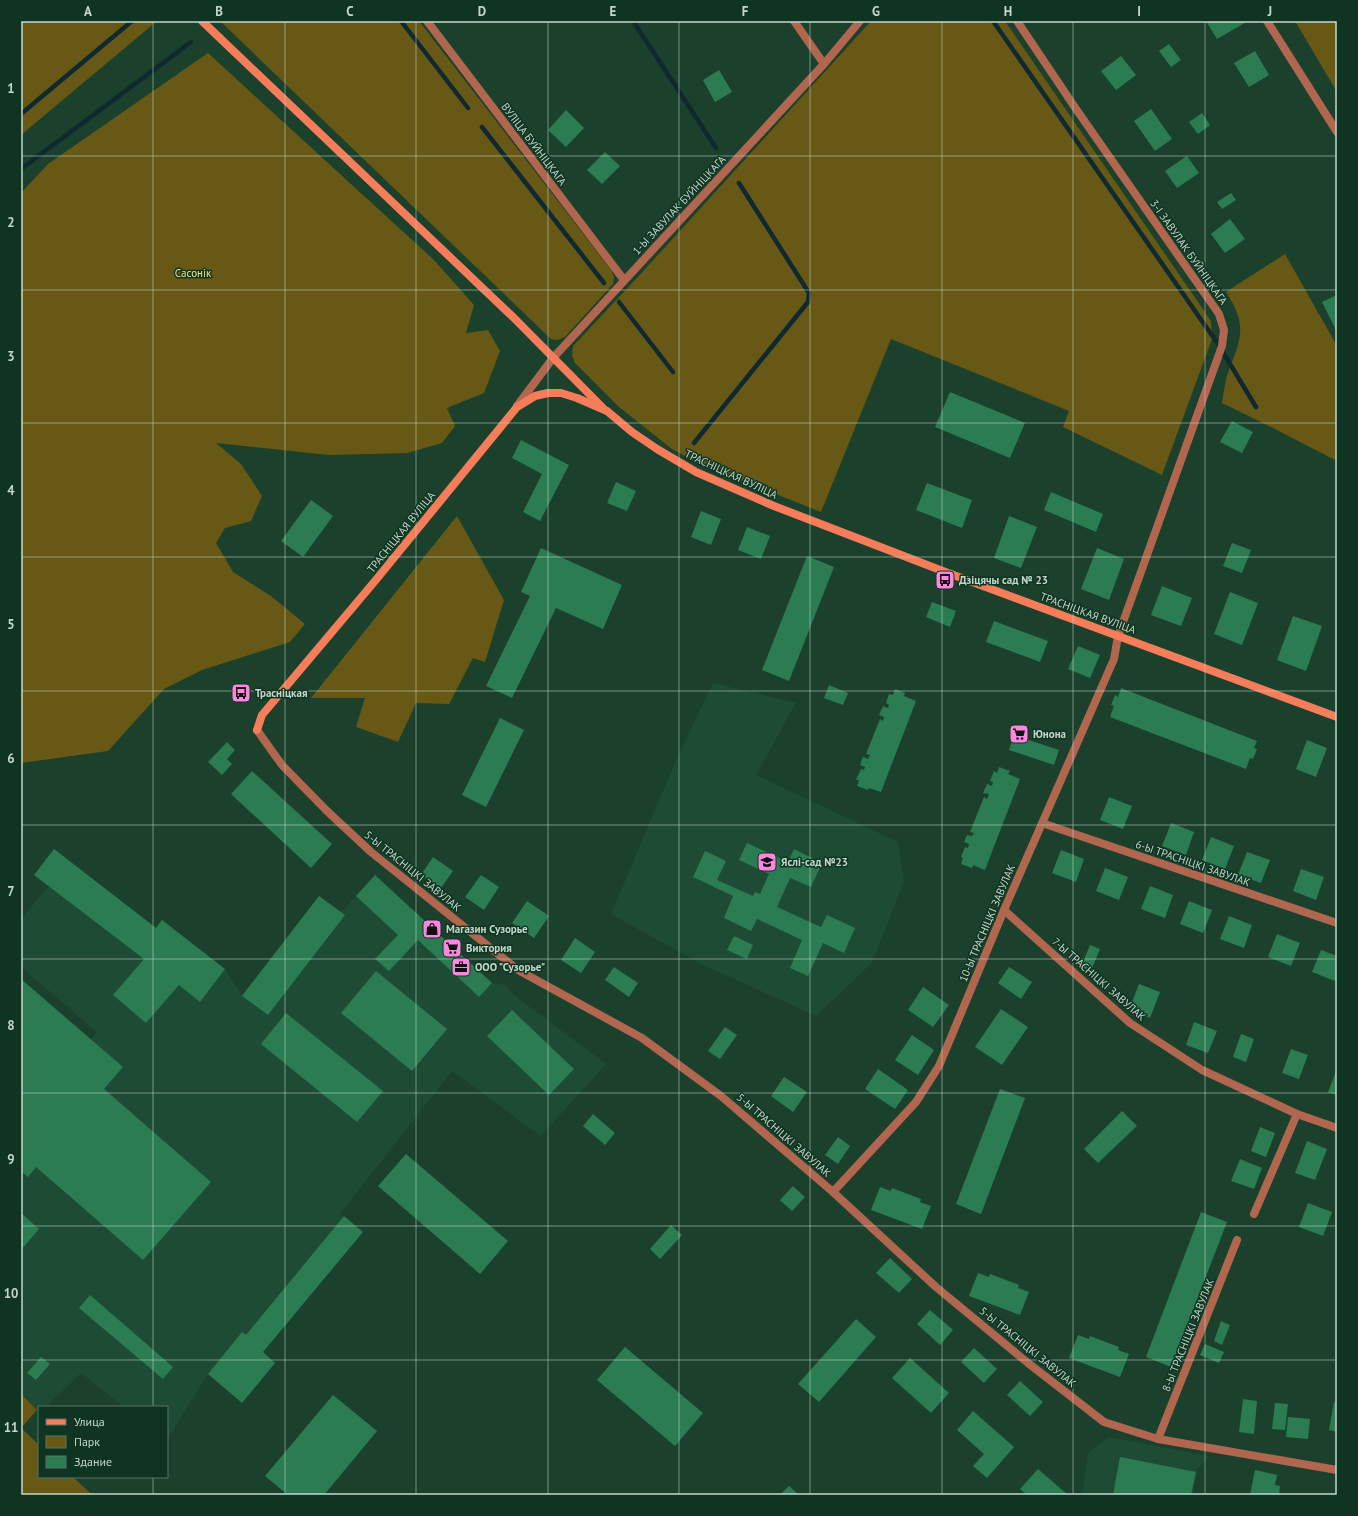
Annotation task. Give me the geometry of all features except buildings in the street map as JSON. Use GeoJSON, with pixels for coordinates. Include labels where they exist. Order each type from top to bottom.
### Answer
{"type":"FeatureCollection","features":[{"type":"Feature","properties":{"kind":"street"},"geometry":{"type":"LineString","coordinates":[[202,21],[514,318],[607,411]]}},
{"type":"Feature","properties":{"kind":"street","name":"ВУЛІЦА БУЙНІЦКАГА"},"geometry":{"type":"LineString","coordinates":[[428,21],[624,280]]}},
{"type":"Feature","properties":{"kind":"street"},"geometry":{"type":"LineString","coordinates":[[794,21],[824,64]]}},
{"type":"Feature","properties":{"kind":"street","name":"1-Ы ЗАВУЛАК БУЙНІЦКАГА"},"geometry":{"type":"LineString","coordinates":[[517,407],[553,358],[824,64],[860,21]]}},
{"type":"Feature","properties":{"kind":"street","name":"3-І ЗАВУЛАК БУЙНІЦКАГА"},"geometry":{"type":"LineString","coordinates":[[1017,21],[1080,116],[1219,314],[1224,330],[1222,346],[1118,636]]}},
{"type":"Feature","properties":{"kind":"street"},"geometry":{"type":"LineString","coordinates":[[1267,21],[1337,132]]}},
{"type":"Feature","properties":{"kind":"street","name":"ТРАСНІЦКАЯ ВУЛІЦА"},"geometry":{"type":"LineString","coordinates":[[257,730],[262,715],[375,581],[517,407],[535,396],[548,393],[561,394],[577,398],[607,411],[632,432],[696,472],[774,506],[1337,717]]}},
{"type":"Feature","properties":{"kind":"street","name":"10-Ы ТРАСНІЦКІ ЗАВУЛАК"},"geometry":{"type":"LineString","coordinates":[[833,1192],[916,1102],[939,1066],[1004,910],[1114,659],[1118,636]]}},
{"type":"Feature","properties":{"kind":"street","name":"5-Ы ТРАСНІЦКІ ЗАВУЛАК"},"geometry":{"type":"LineString","coordinates":[[257,730],[282,765],[371,852],[518,970],[642,1038],[721,1096],[833,1192],[936,1287],[1028,1363],[1104,1422],[1158,1438],[1337,1470]]}},
{"type":"Feature","properties":{"kind":"street","name":"6-Ы ТРАСНІЦКІ ЗАВУЛАК"},"geometry":{"type":"LineString","coordinates":[[1042,822],[1337,924]]}},
{"type":"Feature","properties":{"kind":"street","name":"7-Ы ТРАСНІЦКІ ЗАВУЛАК"},"geometry":{"type":"LineString","coordinates":[[1004,910],[1130,1023],[1202,1070],[1297,1114],[1337,1128]]}},
{"type":"Feature","properties":{"kind":"street"},"geometry":{"type":"LineString","coordinates":[[1254,1214],[1297,1114]]}},
{"type":"Feature","properties":{"kind":"street","name":"8-Ы ТРАСНІЦКІ ЗАВУЛАК"},"geometry":{"type":"LineString","coordinates":[[1158,1438],[1237,1240]]}},
{"type":"Feature","properties":{"kind":"shaded area","name":"Яслі-сад №23"},"geometry":{"type":"Polygon","coordinates":[[[713,683],[796,703],[756,775],[898,842],[904,881],[872,963],[816,1016],[701,964],[611,914],[673,767],[713,683]]]}},
{"type":"Feature","properties":{"kind":"shaded area"},"geometry":{"type":"Polygon","coordinates":[[[54,849],[156,927],[162,920],[225,969],[242,995],[319,896],[341,912],[375,875],[492,983],[505,985],[515,996],[606,1064],[541,1136],[452,1071],[340,1214],[363,1232],[263,1352],[275,1363],[242,1403],[208,1374],[168,1438],[168,1406],[123,1406],[81,1373],[47,1406],[38,1406],[38,1411],[21,1394],[21,1119],[97,1032],[21,967],[21,919],[49,886],[54,849]]]}},
{"type":"Feature","properties":{"kind":"shaded area"},"geometry":{"type":"Polygon","coordinates":[[[1108,1437],[1210,1456],[1197,1470],[1193,1495],[1082,1495],[1088,1453],[1108,1437]]]}},
{"type":"Feature","properties":{"kind":"green space"},"geometry":{"type":"Polygon","coordinates":[[[21,21],[157,21],[21,135],[21,21]]]}},
{"type":"Feature","properties":{"kind":"green space"},"geometry":{"type":"Polygon","coordinates":[[[220,21],[419,21],[611,270],[614,277],[613,284],[565,337],[557,340],[551,339],[220,21]]]}},
{"type":"Feature","properties":{"kind":"green space"},"geometry":{"type":"Polygon","coordinates":[[[871,21],[1005,21],[1211,321],[1212,339],[1162,475],[1063,427],[1069,411],[891,339],[821,512],[700,464],[672,449],[619,407],[575,363],[572,355],[573,346],[871,21]]]}},
{"type":"Feature","properties":{"kind":"green space"},"geometry":{"type":"Polygon","coordinates":[[[1295,21],[1337,21],[1337,92],[1295,21]]]}},
{"type":"Feature","properties":{"kind":"green space","name":"Сасонік"},"geometry":{"type":"Polygon","coordinates":[[[208,53],[434,260],[474,305],[466,333],[488,330],[500,351],[484,393],[447,408],[455,426],[442,443],[407,453],[329,455],[216,443],[241,464],[262,496],[251,521],[225,528],[216,543],[233,572],[271,596],[305,624],[290,642],[202,670],[164,689],[108,751],[21,763],[21,193],[48,164],[208,53]]]}},
{"type":"Feature","properties":{"kind":"green space"},"geometry":{"type":"Polygon","coordinates":[[[1285,254],[1337,346],[1337,461],[1222,403],[1226,378],[1237,348],[1240,331],[1240,322],[1237,313],[1226,292],[1285,254]]]}},
{"type":"Feature","properties":{"kind":"green space"},"geometry":{"type":"Polygon","coordinates":[[[457,516],[504,600],[485,662],[473,658],[449,704],[416,703],[398,742],[356,727],[365,698],[311,698],[457,516]]]}},
{"type":"Feature","properties":{"kind":"green space"},"geometry":{"type":"Polygon","coordinates":[[[21,1394],[37,1410],[21,1428],[21,1394]]]}},
{"type":"Feature","properties":{"kind":"green space"},"geometry":{"type":"Polygon","coordinates":[[[21,1428],[38,1444],[38,1478],[74,1478],[92,1495],[21,1495],[21,1428]]]}},
{"type":"Feature","properties":{"kind":"waterway"},"geometry":{"type":"LineString","coordinates":[[21,114],[132,21]]}},
{"type":"Feature","properties":{"kind":"waterway"},"geometry":{"type":"LineString","coordinates":[[401,21],[468,108]]}},
{"type":"Feature","properties":{"kind":"waterway"},"geometry":{"type":"LineString","coordinates":[[633,21],[716,148]]}},
{"type":"Feature","properties":{"kind":"waterway"},"geometry":{"type":"LineString","coordinates":[[993,21],[1218,344],[1256,407]]}},
{"type":"Feature","properties":{"kind":"waterway"},"geometry":{"type":"LineString","coordinates":[[21,169],[191,42]]}},
{"type":"Feature","properties":{"kind":"waterway"},"geometry":{"type":"LineString","coordinates":[[482,127],[604,283]]}},
{"type":"Feature","properties":{"kind":"waterway"},"geometry":{"type":"LineString","coordinates":[[694,443],[808,302],[809,293],[739,183]]}},
{"type":"Feature","properties":{"kind":"waterway"},"geometry":{"type":"LineString","coordinates":[[619,302],[673,372]]}},
{"type":"Feature","properties":{"kind":"place","name":"Дзіцячы сад № 23"},"geometry":{"type":"Point","coordinates":[945,580]}},
{"type":"Feature","properties":{"kind":"place","name":"Трасніцкая"},"geometry":{"type":"Point","coordinates":[241,693]}},
{"type":"Feature","properties":{"kind":"place","name":"Юнона"},"geometry":{"type":"Point","coordinates":[1019,734]}},
{"type":"Feature","properties":{"kind":"place","name":"Яслі-сад №23"},"geometry":{"type":"Point","coordinates":[767,862]}},
{"type":"Feature","properties":{"kind":"place","name":"Магазин Сузорье"},"geometry":{"type":"Point","coordinates":[432,929]}},
{"type":"Feature","properties":{"kind":"place","name":"Виктория"},"geometry":{"type":"Point","coordinates":[452,948]}},
{"type":"Feature","properties":{"kind":"place","name":"ООО \"Сузорье\""},"geometry":{"type":"Point","coordinates":[461,967]}}]}
